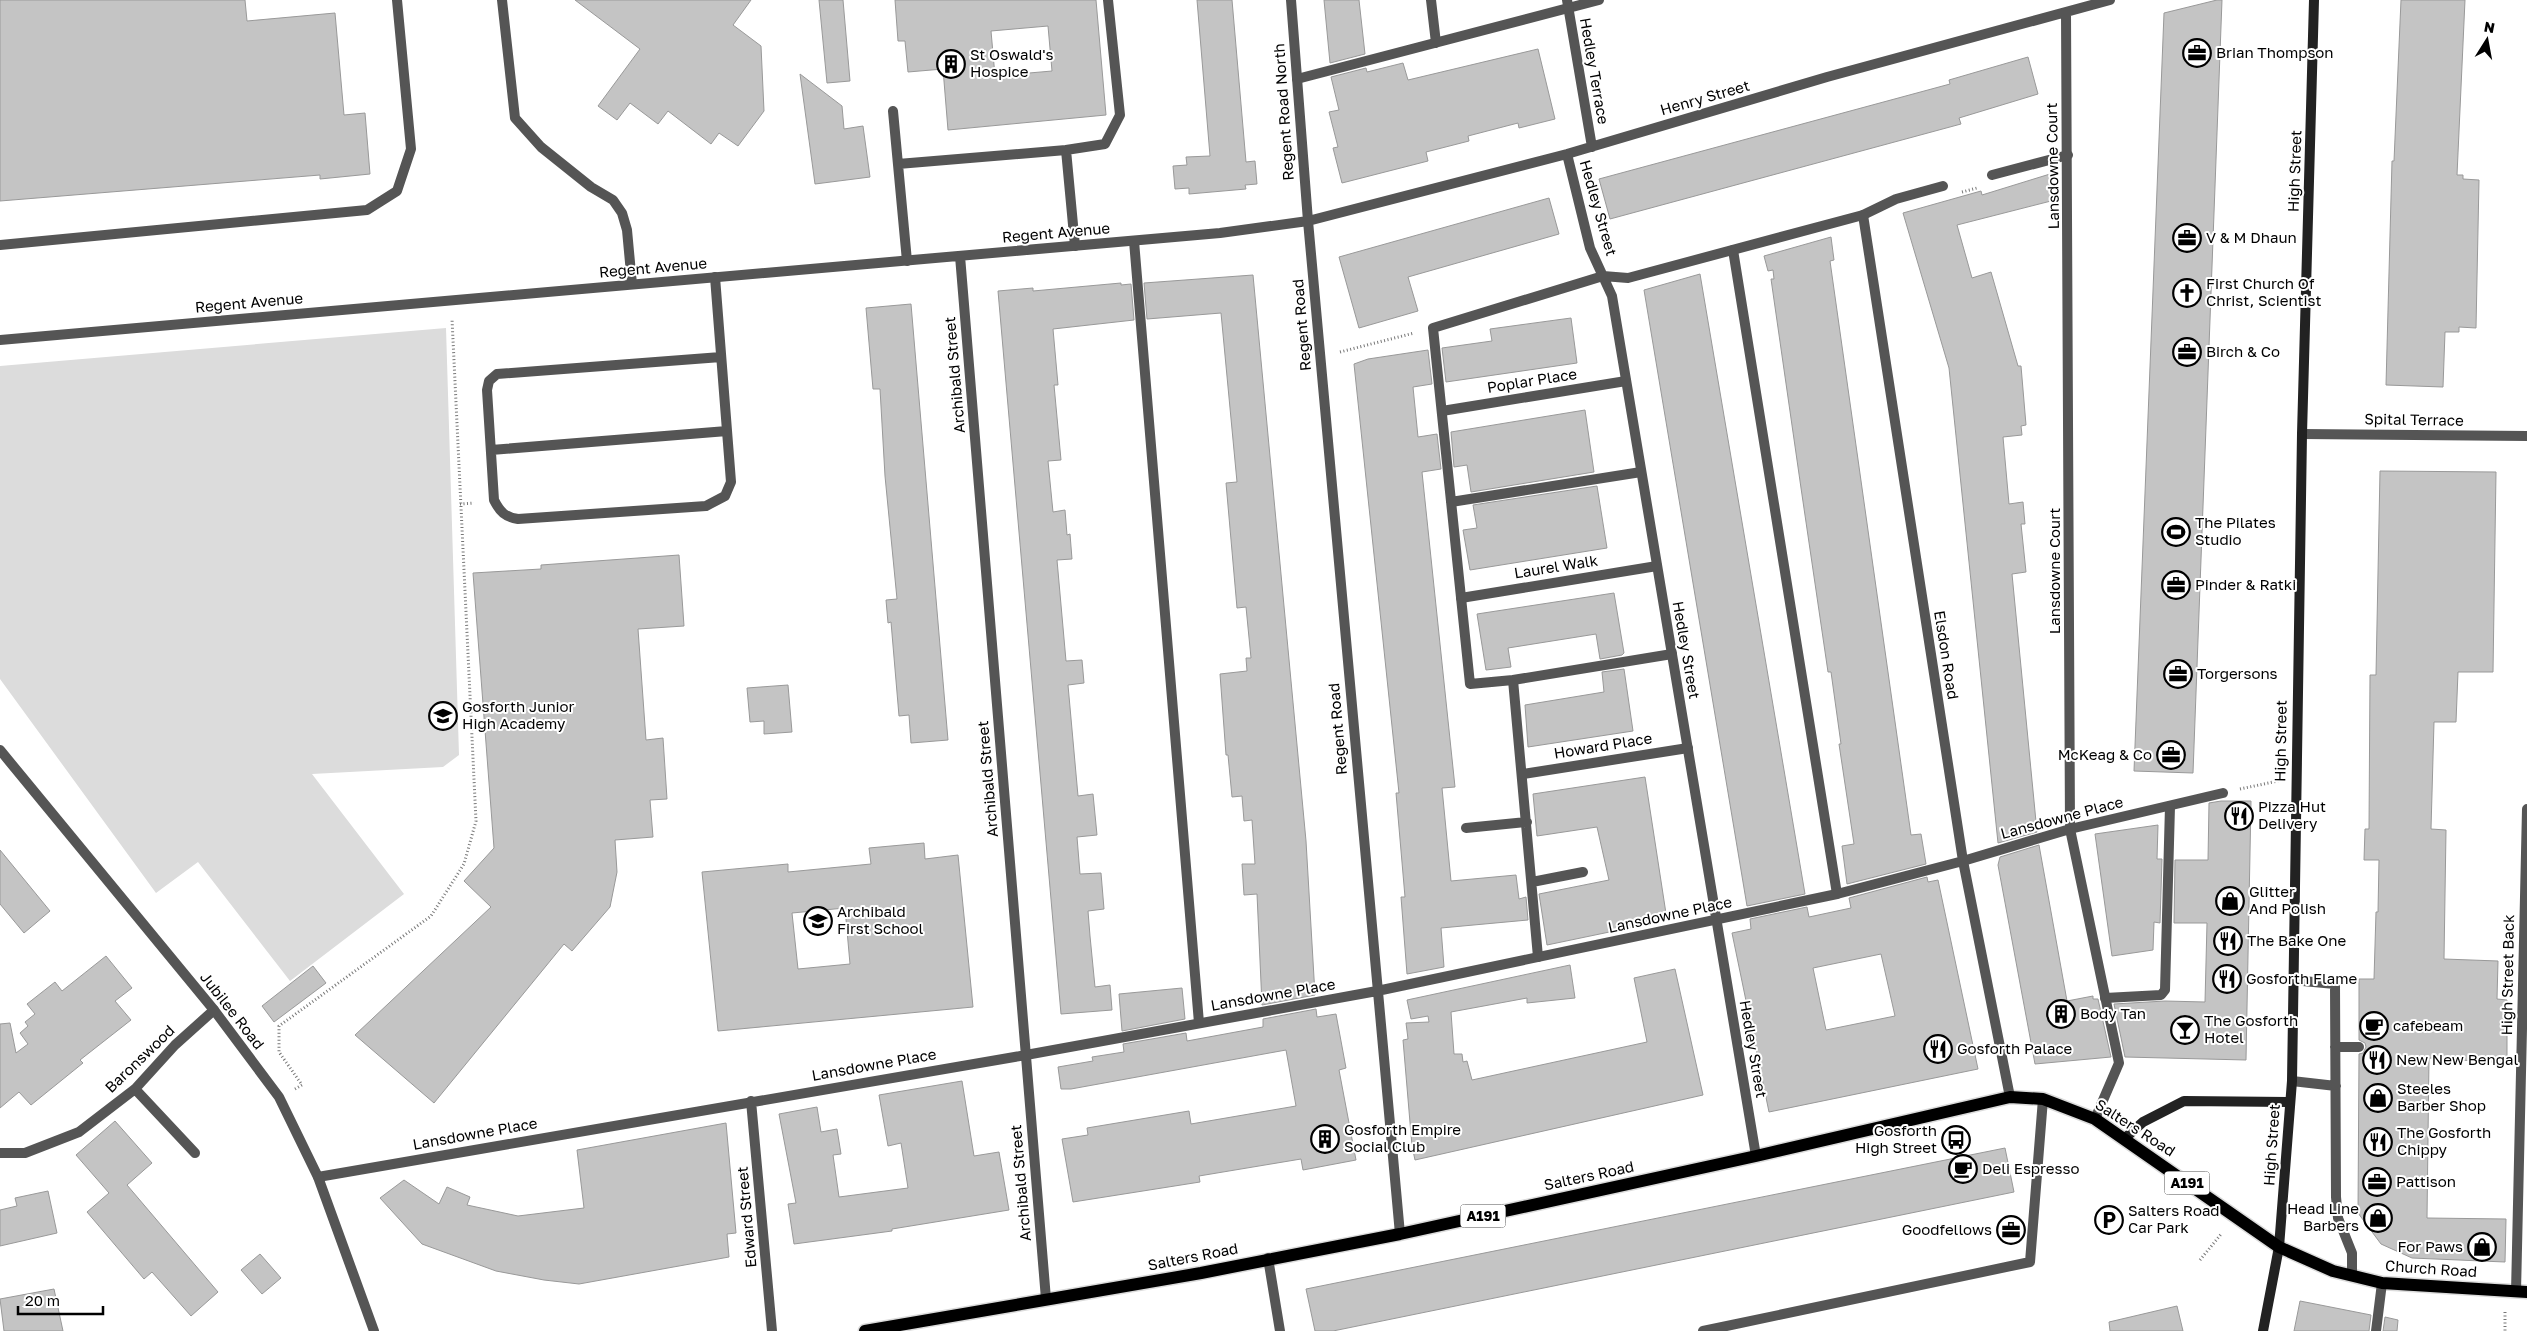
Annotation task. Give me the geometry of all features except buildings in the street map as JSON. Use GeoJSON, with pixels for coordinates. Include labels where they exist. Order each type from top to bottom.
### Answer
{"type":"FeatureCollection","features":[{"type":"Feature","properties":{"kind":"main road","name":"High Street"},"geometry":{"type":"LineString","coordinates":[[2263,1331],[2279,1247],[2292,1081],[2295,777],[2314,0]]}},
{"type":"Feature","properties":{"kind":"main road","name":"Salters Road"},"geometry":{"type":"LineString","coordinates":[[865,1331],[1201,1273],[1268,1258],[1400,1234],[1756,1156],[2010,1097],[2043,1099],[2095,1119],[2279,1247]]}},
{"type":"Feature","properties":{"kind":"main road"},"geometry":{"type":"LineString","coordinates":[[2124,1139],[2143,1122],[2184,1101],[2290,1102]]}},
{"type":"Feature","properties":{"kind":"main road","name":"Church Road"},"geometry":{"type":"LineString","coordinates":[[2279,1247],[2333,1271],[2382,1283],[2522,1292]]}},
{"type":"Feature","properties":{"kind":"street"},"geometry":{"type":"LineString","coordinates":[[0,245],[367,210],[397,191],[411,149],[397,0]]}},
{"type":"Feature","properties":{"kind":"street"},"geometry":{"type":"LineString","coordinates":[[502,0],[515,118],[541,147],[591,187],[613,200],[622,213],[627,230],[632,284]]}},
{"type":"Feature","properties":{"kind":"street"},"geometry":{"type":"LineString","coordinates":[[898,164],[1066,150],[1105,144],[1120,115],[1108,0]]}},
{"type":"Feature","properties":{"kind":"street","name":"Regent Road North"},"geometry":{"type":"LineString","coordinates":[[1290,0],[1308,221]]}},
{"type":"Feature","properties":{"kind":"street"},"geometry":{"type":"LineString","coordinates":[[1432,0],[1436,43]]}},
{"type":"Feature","properties":{"kind":"street"},"geometry":{"type":"LineString","coordinates":[[1297,79],[1436,43],[1568,4],[1599,0]]}},
{"type":"Feature","properties":{"kind":"street","name":"Henry Street"},"geometry":{"type":"LineString","coordinates":[[1308,221],[1567,154],[1827,77],[2105,1]]}},
{"type":"Feature","properties":{"kind":"street","name":"Hedley Terrace"},"geometry":{"type":"LineString","coordinates":[[1568,4],[1592,147]]}},
{"type":"Feature","properties":{"kind":"street","name":"Lansdowne Court"},"geometry":{"type":"LineString","coordinates":[[2066,13],[2070,829],[2118,1063],[2095,1119]]}},
{"type":"Feature","properties":{"kind":"street"},"geometry":{"type":"LineString","coordinates":[[893,111],[906,261]]}},
{"type":"Feature","properties":{"kind":"street"},"geometry":{"type":"LineString","coordinates":[[1066,150],[1075,246]]}},
{"type":"Feature","properties":{"kind":"street","name":"Hedley Street"},"geometry":{"type":"LineString","coordinates":[[1567,154],[1590,248],[1612,296],[1756,1156]]}},
{"type":"Feature","properties":{"kind":"street"},"geometry":{"type":"LineString","coordinates":[[1992,175],[2068,155]]}},
{"type":"Feature","properties":{"kind":"street"},"geometry":{"type":"LineString","coordinates":[[1672,654],[1513,680],[1470,684],[1434,328],[1603,276],[1628,278],[1863,215],[1896,199],[1943,186]]}},
{"type":"Feature","properties":{"kind":"street","name":"Elsdon Road"},"geometry":{"type":"LineString","coordinates":[[1863,215],[1963,861],[2010,1097]]}},
{"type":"Feature","properties":{"kind":"street","name":"Regent Avenue"},"geometry":{"type":"LineString","coordinates":[[0,340],[1134,241],[1220,233],[1308,221]]}},
{"type":"Feature","properties":{"kind":"street","name":"Regent Road"},"geometry":{"type":"LineString","coordinates":[[1308,221],[1400,1234]]}},
{"type":"Feature","properties":{"kind":"street"},"geometry":{"type":"LineString","coordinates":[[1134,241],[1199,1023]]}},
{"type":"Feature","properties":{"kind":"street"},"geometry":{"type":"LineString","coordinates":[[1733,250],[1837,894]]}},
{"type":"Feature","properties":{"kind":"street","name":"Archibald Street"},"geometry":{"type":"LineString","coordinates":[[960,256],[1046,1299]]}},
{"type":"Feature","properties":{"kind":"street"},"geometry":{"type":"LineString","coordinates":[[715,277],[731,482],[725,496],[706,506],[518,519],[507,517],[499,511],[494,500],[487,390],[489,381],[497,374],[721,357]]}},
{"type":"Feature","properties":{"kind":"street","name":"Poplar Place"},"geometry":{"type":"LineString","coordinates":[[1442,411],[1626,381]]}},
{"type":"Feature","properties":{"kind":"street"},"geometry":{"type":"LineString","coordinates":[[491,450],[727,431]]}},
{"type":"Feature","properties":{"kind":"street","name":"Spital Terrace"},"geometry":{"type":"LineString","coordinates":[[2302,434],[2527,436]]}},
{"type":"Feature","properties":{"kind":"street"},"geometry":{"type":"LineString","coordinates":[[1451,502],[1641,472]]}},
{"type":"Feature","properties":{"kind":"street","name":"Laurel Walk"},"geometry":{"type":"LineString","coordinates":[[1461,598],[1657,566]]}},
{"type":"Feature","properties":{"kind":"street"},"geometry":{"type":"LineString","coordinates":[[1513,680],[1528,822],[1538,957]]}},
{"type":"Feature","properties":{"kind":"street","name":"Howard Place"},"geometry":{"type":"LineString","coordinates":[[1523,774],[1688,748]]}},
{"type":"Feature","properties":{"kind":"street","name":"Jubilee Road"},"geometry":{"type":"LineString","coordinates":[[0,750],[214,1010],[279,1097],[318,1177],[374,1331]]}},
{"type":"Feature","properties":{"kind":"street","name":"Lansdowne Place"},"geometry":{"type":"LineString","coordinates":[[318,1177],[1026,1055],[1377,991],[1837,894],[1963,861],[2070,829],[2223,793]]}},
{"type":"Feature","properties":{"kind":"street"},"geometry":{"type":"LineString","coordinates":[[2105,998],[2161,994],[2165,990],[2170,806]]}},
{"type":"Feature","properties":{"kind":"street","name":"High Street Back"},"geometry":{"type":"LineString","coordinates":[[2522,1292],[2527,809]]}},
{"type":"Feature","properties":{"kind":"street"},"geometry":{"type":"LineString","coordinates":[[1466,828],[1528,822]]}},
{"type":"Feature","properties":{"kind":"street"},"geometry":{"type":"LineString","coordinates":[[1532,882],[1583,872]]}},
{"type":"Feature","properties":{"kind":"street"},"geometry":{"type":"LineString","coordinates":[[2292,980],[2335,984],[2336,1197],[2338,1218],[2352,1253],[2352,1276]]}},
{"type":"Feature","properties":{"kind":"street","name":"Baronswood"},"geometry":{"type":"LineString","coordinates":[[0,1153],[25,1153],[79,1132],[134,1089],[175,1045],[214,1010]]}},
{"type":"Feature","properties":{"kind":"street"},"geometry":{"type":"LineString","coordinates":[[2335,1047],[2359,1047]]}},
{"type":"Feature","properties":{"kind":"street"},"geometry":{"type":"LineString","coordinates":[[2292,1081],[2336,1086]]}},
{"type":"Feature","properties":{"kind":"street"},"geometry":{"type":"LineString","coordinates":[[134,1089],[196,1152]]}},
{"type":"Feature","properties":{"kind":"street"},"geometry":{"type":"LineString","coordinates":[[1703,1331],[2030,1262],[2043,1099]]}},
{"type":"Feature","properties":{"kind":"street","name":"Edward Street"},"geometry":{"type":"LineString","coordinates":[[751,1101],[772,1331]]}},
{"type":"Feature","properties":{"kind":"street"},"geometry":{"type":"LineString","coordinates":[[1268,1258],[1280,1331]]}},
{"type":"Feature","properties":{"kind":"street"},"geometry":{"type":"LineString","coordinates":[[2376,1331],[2382,1283]]}},
{"type":"Feature","properties":{"kind":"path"},"geometry":{"type":"LineString","coordinates":[[1943,186],[1952,195],[1987,185],[1992,175]]}},
{"type":"Feature","properties":{"kind":"path"},"geometry":{"type":"LineString","coordinates":[[279,1097],[302,1085],[279,1052],[279,1026],[431,916],[464,864],[473,836],[476,808],[452,328]]}},
{"type":"Feature","properties":{"kind":"path"},"geometry":{"type":"LineString","coordinates":[[1320,357],[1434,328]]}},
{"type":"Feature","properties":{"kind":"path"},"geometry":{"type":"LineString","coordinates":[[2223,793],[2295,777]]}},
{"type":"Feature","properties":{"kind":"path"},"geometry":{"type":"LineString","coordinates":[[2200,1260],[2235,1216]]}},
{"type":"Feature","properties":{"kind":"shaded area"},"geometry":{"type":"Polygon","coordinates":[[[446,328],[459,755],[443,767],[312,774],[404,894],[290,981],[198,862],[156,893],[0,679],[0,366],[446,328]]]}},
{"type":"Feature","properties":{"kind":"place","name":"Brian Thompson"},"geometry":{"type":"Point","coordinates":[2197,53]}},
{"type":"Feature","properties":{"kind":"place","name":"St Oswald's Hospice"},"geometry":{"type":"Point","coordinates":[951,64]}},
{"type":"Feature","properties":{"kind":"place","name":"V & M Dhaun"},"geometry":{"type":"Point","coordinates":[2187,238]}},
{"type":"Feature","properties":{"kind":"place","name":"First Church Of Christ, Scientist"},"geometry":{"type":"Point","coordinates":[2187,293]}},
{"type":"Feature","properties":{"kind":"place","name":"Birch & Co"},"geometry":{"type":"Point","coordinates":[2187,352]}},
{"type":"Feature","properties":{"kind":"place","name":"The Pilates Studio"},"geometry":{"type":"Point","coordinates":[2176,532]}},
{"type":"Feature","properties":{"kind":"place","name":"Pinder & Ratki"},"geometry":{"type":"Point","coordinates":[2176,585]}},
{"type":"Feature","properties":{"kind":"place","name":"Torgersons"},"geometry":{"type":"Point","coordinates":[2178,674]}},
{"type":"Feature","properties":{"kind":"place","name":"Gosforth Junior High Academy"},"geometry":{"type":"Point","coordinates":[443,716]}},
{"type":"Feature","properties":{"kind":"place","name":"McKeag & Co"},"geometry":{"type":"Point","coordinates":[2171,755]}},
{"type":"Feature","properties":{"kind":"place","name":"Pizza Hut Delivery"},"geometry":{"type":"Point","coordinates":[2239,816]}},
{"type":"Feature","properties":{"kind":"place","name":"Glitter And Polish"},"geometry":{"type":"Point","coordinates":[2230,901]}},
{"type":"Feature","properties":{"kind":"place","name":"Archibald First School"},"geometry":{"type":"Point","coordinates":[818,921]}},
{"type":"Feature","properties":{"kind":"place","name":"The Bake One"},"geometry":{"type":"Point","coordinates":[2228,941]}},
{"type":"Feature","properties":{"kind":"place","name":"Gosforth Flame"},"geometry":{"type":"Point","coordinates":[2227,979]}},
{"type":"Feature","properties":{"kind":"place","name":"Body Tan"},"geometry":{"type":"Point","coordinates":[2061,1014]}},
{"type":"Feature","properties":{"kind":"place","name":"cafebeam"},"geometry":{"type":"Point","coordinates":[2374,1026]}},
{"type":"Feature","properties":{"kind":"place","name":"The Gosforth Hotel"},"geometry":{"type":"Point","coordinates":[2185,1030]}},
{"type":"Feature","properties":{"kind":"place","name":"Gosforth Palace"},"geometry":{"type":"Point","coordinates":[1938,1049]}},
{"type":"Feature","properties":{"kind":"place","name":"New New Bengal"},"geometry":{"type":"Point","coordinates":[2377,1060]}},
{"type":"Feature","properties":{"kind":"place","name":"Steeles Barber Shop"},"geometry":{"type":"Point","coordinates":[2378,1098]}},
{"type":"Feature","properties":{"kind":"place","name":"Gosforth Empire Social Club"},"geometry":{"type":"Point","coordinates":[1325,1139]}},
{"type":"Feature","properties":{"kind":"place","name":"Gosforth High Street"},"geometry":{"type":"Point","coordinates":[1956,1140]}},
{"type":"Feature","properties":{"kind":"place","name":"The Gosforth Chippy"},"geometry":{"type":"Point","coordinates":[2378,1142]}},
{"type":"Feature","properties":{"kind":"place","name":"Deli Espresso"},"geometry":{"type":"Point","coordinates":[1963,1169]}},
{"type":"Feature","properties":{"kind":"place","name":"Pattison"},"geometry":{"type":"Point","coordinates":[2377,1182]}},
{"type":"Feature","properties":{"kind":"place","name":"Head Line Barbers"},"geometry":{"type":"Point","coordinates":[2378,1218]}},
{"type":"Feature","properties":{"kind":"place","name":"Salters Road Car Park"},"geometry":{"type":"Point","coordinates":[2109,1220]}},
{"type":"Feature","properties":{"kind":"place","name":"Goodfellows"},"geometry":{"type":"Point","coordinates":[2011,1230]}},
{"type":"Feature","properties":{"kind":"place","name":"For Paws"},"geometry":{"type":"Point","coordinates":[2482,1247]}}]}
